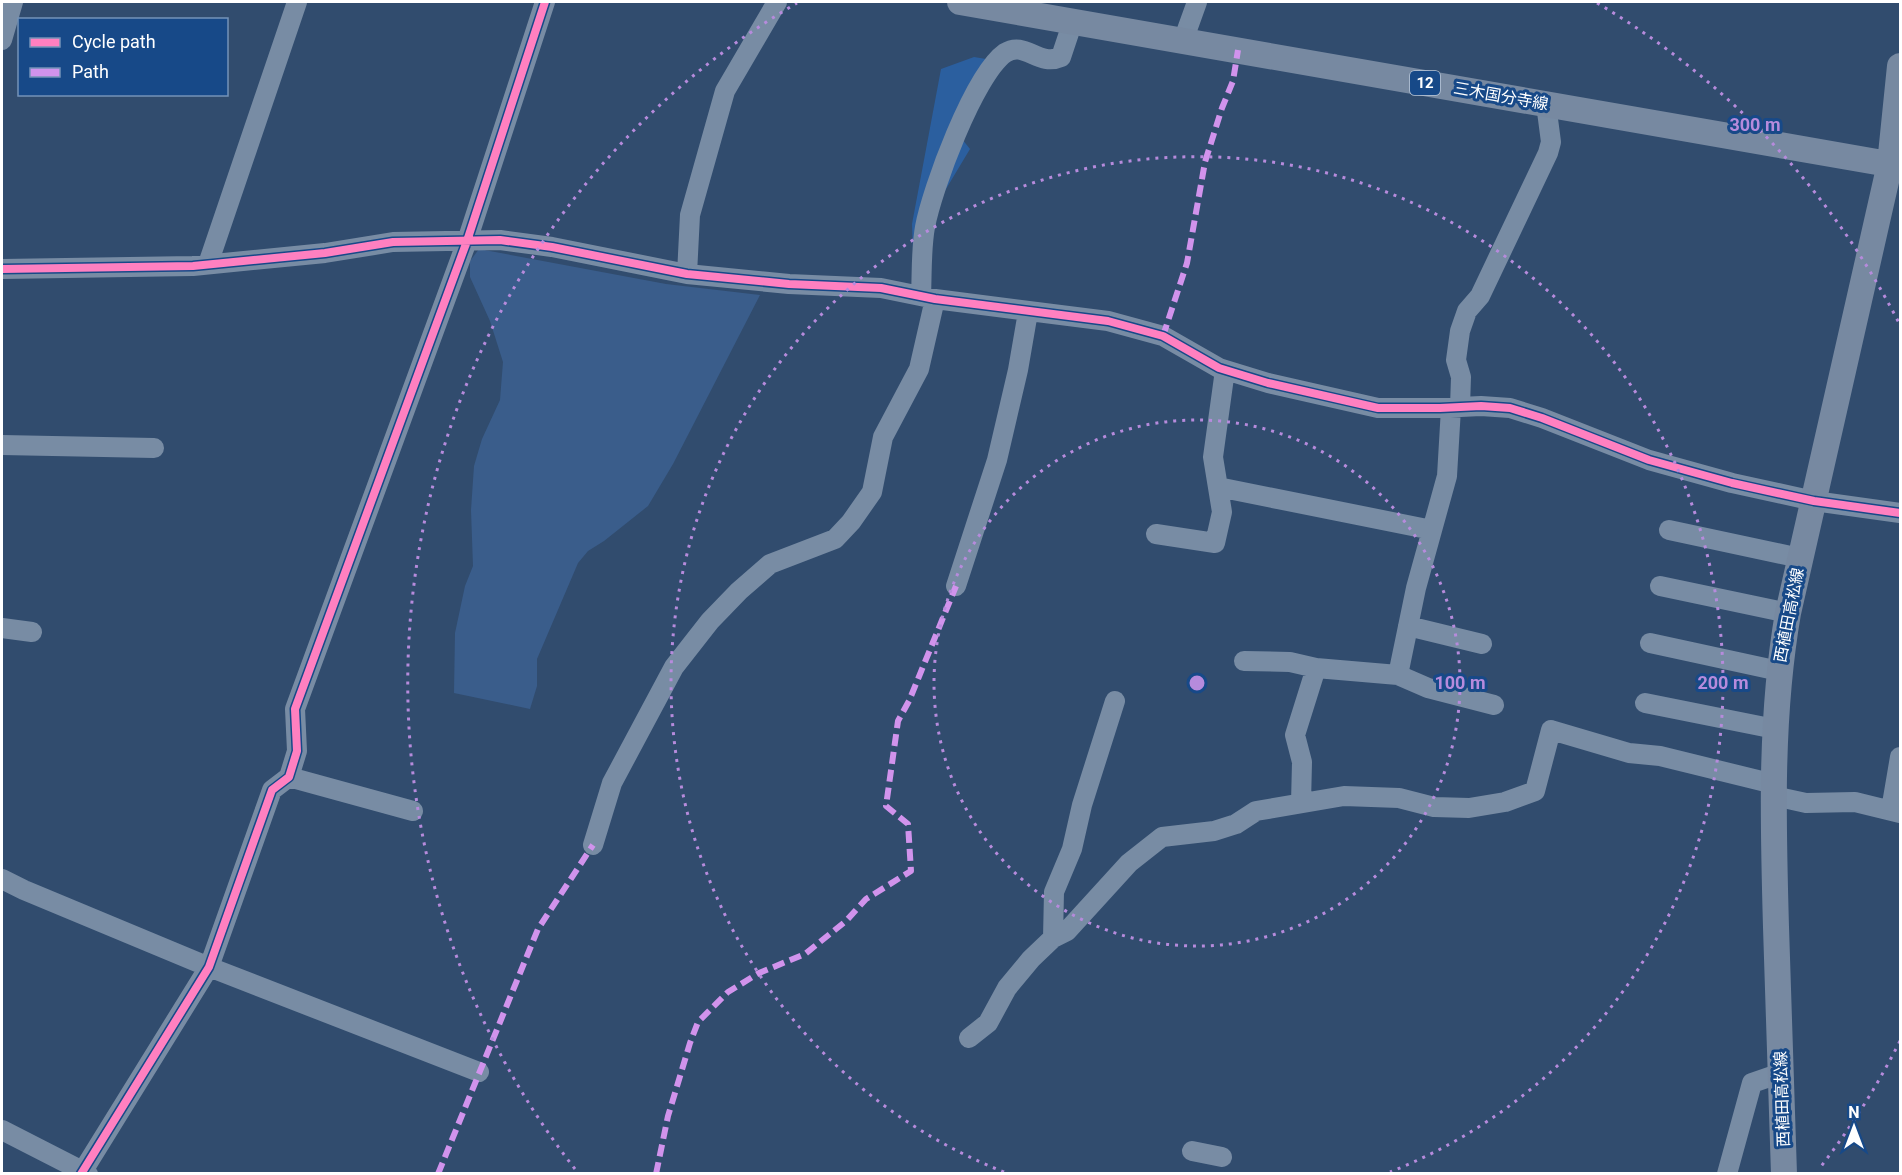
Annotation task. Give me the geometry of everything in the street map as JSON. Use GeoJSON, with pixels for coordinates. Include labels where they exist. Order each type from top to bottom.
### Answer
{"type":"FeatureCollection","features":[{"type":"Feature","properties":{"kind":"main road","name":"三木国分寺線"},"geometry":{"type":"LineString","coordinates":[[960,2],[1025,7],[1073,21],[1183,41],[1895,165]]}},
{"type":"Feature","properties":{"kind":"main road","name":"西植田高松線"},"geometry":{"type":"LineString","coordinates":[[1784,1173],[1774,859],[1774,729],[1779,671],[1800,558],[1895,165],[1900,66]]}},
{"type":"Feature","properties":{"kind":"street"},"geometry":{"type":"LineString","coordinates":[[2,40],[13,2]]}},
{"type":"Feature","properties":{"kind":"street"},"geometry":{"type":"LineString","coordinates":[[208,264],[297,2]]}},
{"type":"Feature","properties":{"kind":"street"},"geometry":{"type":"LineString","coordinates":[[2,1130],[84,1172],[209,967],[272,790],[290,777],[297,752],[295,709],[467,241],[545,2]]}},
{"type":"Feature","properties":{"kind":"street"},"geometry":{"type":"LineString","coordinates":[[687,274],[690,215],[725,91],[777,2]]}},
{"type":"Feature","properties":{"kind":"street"},"geometry":{"type":"LineString","coordinates":[[1183,41],[1197,2]]}},
{"type":"Feature","properties":{"kind":"street"},"geometry":{"type":"LineString","coordinates":[[593,844],[612,783],[674,667],[710,621],[770,564],[834,538],[851,522],[872,492],[883,437],[919,369],[928,297],[925,229],[934,190],[974,95],[993,66],[1005,53],[1025,50],[1041,58],[1053,60],[1061,57],[1073,21]]}},
{"type":"Feature","properties":{"kind":"street"},"geometry":{"type":"LineString","coordinates":[[1398,675],[1408,626],[1447,476],[1461,377],[1456,360],[1460,331],[1467,311],[1480,296],[1548,153],[1551,142],[1546,104]]}},
{"type":"Feature","properties":{"kind":"street"},"geometry":{"type":"LineString","coordinates":[[2,269],[208,264],[325,253],[393,242],[500,240],[552,247],[687,274],[789,284],[881,288],[1028,312],[1108,321],[1163,336],[1225,370],[1268,383],[1378,408],[1481,406],[1510,408],[1542,418],[1649,460],[1732,483],[1814,501],[1900,513]]}},
{"type":"Feature","properties":{"kind":"street"},"geometry":{"type":"LineString","coordinates":[[956,586],[997,460],[1018,370],[1028,312]]}},
{"type":"Feature","properties":{"kind":"street"},"geometry":{"type":"LineString","coordinates":[[1156,534],[1215,543],[1222,512],[1213,457],[1225,370]]}},
{"type":"Feature","properties":{"kind":"street"},"geometry":{"type":"LineString","coordinates":[[2,445],[154,448]]}},
{"type":"Feature","properties":{"kind":"street"},"geometry":{"type":"LineString","coordinates":[[1218,487],[1432,530]]}},
{"type":"Feature","properties":{"kind":"street"},"geometry":{"type":"LineString","coordinates":[[1670,530],[1800,558]]}},
{"type":"Feature","properties":{"kind":"street"},"geometry":{"type":"LineString","coordinates":[[1660,586],[1788,613]]}},
{"type":"Feature","properties":{"kind":"street"},"geometry":{"type":"LineString","coordinates":[[1408,626],[1482,644]]}},
{"type":"Feature","properties":{"kind":"street"},"geometry":{"type":"LineString","coordinates":[[2,628],[32,632]]}},
{"type":"Feature","properties":{"kind":"street"},"geometry":{"type":"LineString","coordinates":[[1650,643],[1779,671]]}},
{"type":"Feature","properties":{"kind":"street"},"geometry":{"type":"LineString","coordinates":[[1244,661],[1290,663],[1316,668],[1398,675],[1428,688],[1494,705]]}},
{"type":"Feature","properties":{"kind":"street"},"geometry":{"type":"LineString","coordinates":[[1301,803],[1302,762],[1295,735],[1316,668]]}},
{"type":"Feature","properties":{"kind":"street"},"geometry":{"type":"LineString","coordinates":[[1053,938],[1054,892],[1072,849],[1082,805],[1115,701]]}},
{"type":"Feature","properties":{"kind":"street"},"geometry":{"type":"LineString","coordinates":[[1645,703],[1774,729]]}},
{"type":"Feature","properties":{"kind":"street"},"geometry":{"type":"LineString","coordinates":[[969,1038],[988,1023],[1007,988],[1031,958],[1053,938],[1067,932],[1129,863],[1162,837],[1214,831],[1236,824],[1256,811],[1344,796],[1399,798],[1434,807],[1469,808],[1505,802],[1535,790],[1551,730],[1629,753],[1660,756],[1774,790],[1806,803],[1855,802],[1895,812],[1900,757]]}},
{"type":"Feature","properties":{"kind":"street"},"geometry":{"type":"LineString","coordinates":[[290,777],[413,811]]}},
{"type":"Feature","properties":{"kind":"street"},"geometry":{"type":"LineString","coordinates":[[2,879],[35,895],[209,967],[478,1072]]}},
{"type":"Feature","properties":{"kind":"street"},"geometry":{"type":"LineString","coordinates":[[1727,1173],[1752,1083],[1781,1073]]}},
{"type":"Feature","properties":{"kind":"street"},"geometry":{"type":"LineString","coordinates":[[1192,1151],[1221,1159]]}},
{"type":"Feature","properties":{"kind":"shaded area"},"geometry":{"type":"Polygon","coordinates":[[[974,57],[992,60],[954,129],[970,149],[934,209],[913,251],[912,224],[941,69],[974,57]]]}},
{"type":"Feature","properties":{"kind":"shaded area"},"geometry":{"type":"Polygon","coordinates":[[[479,249],[666,284],[760,295],[673,464],[648,506],[588,551],[578,563],[537,659],[537,686],[530,709],[454,693],[455,633],[465,586],[473,566],[471,510],[474,466],[482,439],[500,400],[503,362],[490,321],[470,277],[470,261],[479,249]]]}},
{"type":"Feature","properties":{"kind":"marked path"},"geometry":{"type":"LineString","coordinates":[[1163,336],[1187,263],[1205,162],[1233,81],[1238,50]]}},
{"type":"Feature","properties":{"kind":"marked path"},"geometry":{"type":"LineString","coordinates":[[656,1174],[668,1116],[698,1022],[728,992],[759,973],[805,954],[846,921],[866,899],[911,871],[908,824],[886,806],[898,721],[909,701],[956,586]]}},
{"type":"Feature","properties":{"kind":"marked path"},"geometry":{"type":"LineString","coordinates":[[438,1174],[538,929],[593,845]]}},
{"type":"Feature","properties":{"kind":"cycle path"},"geometry":{"type":"LineString","coordinates":[[81,1174],[209,967],[272,790],[289,777],[297,751],[295,709],[467,241],[545,2]]}},
{"type":"Feature","properties":{"kind":"cycle path"},"geometry":{"type":"LineString","coordinates":[[2,269],[193,266],[325,253],[393,242],[500,240],[552,247],[687,274],[789,284],[881,288],[935,299],[1108,321],[1163,336],[1219,368],[1268,383],[1378,408],[1481,406],[1510,408],[1542,418],[1649,460],[1732,483],[1814,501],[1900,513]]}}]}
